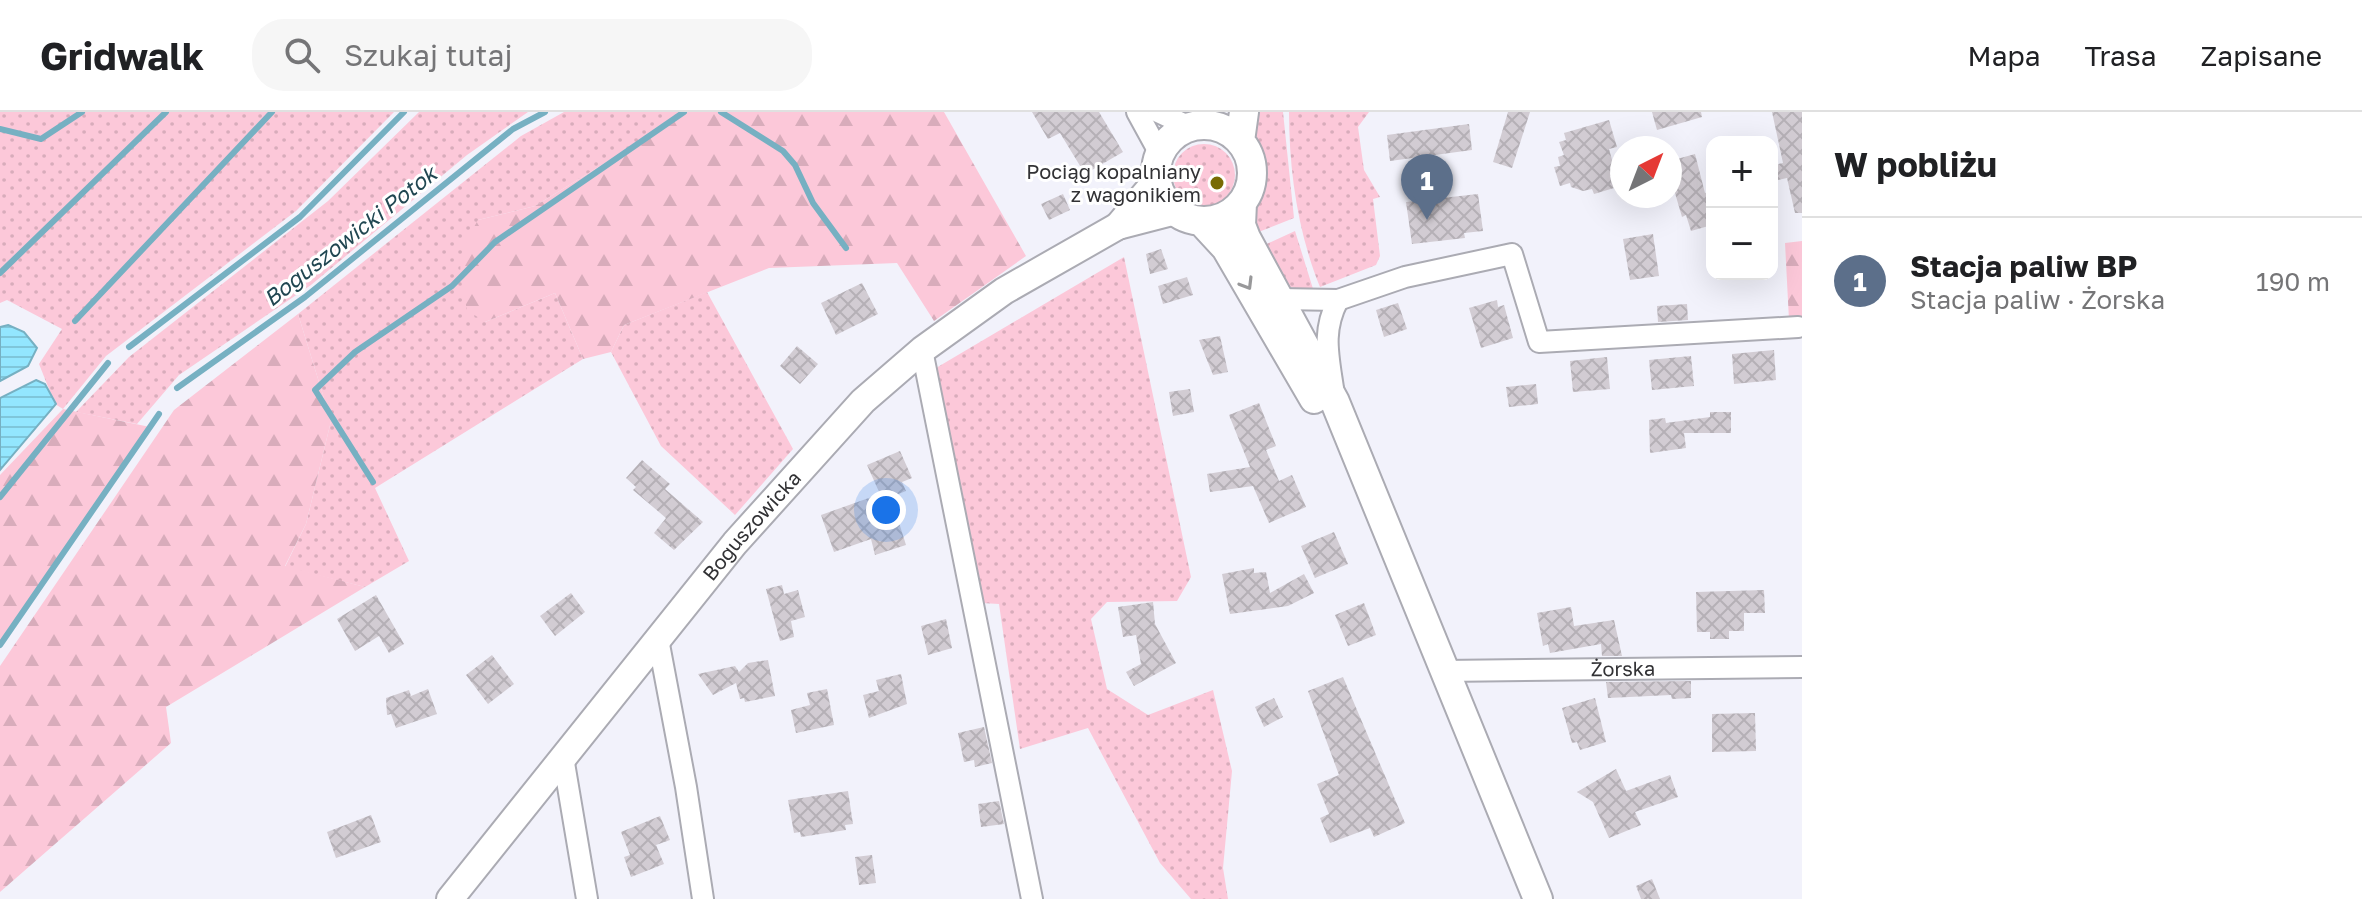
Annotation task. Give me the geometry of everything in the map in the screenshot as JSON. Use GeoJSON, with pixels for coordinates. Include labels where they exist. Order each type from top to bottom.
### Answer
{"type":"FeatureCollection","features":[{"type":"Feature","properties":{"kind":"main road"},"geometry":{"type":"LineString","coordinates":[[1240,141],[1244,112]]}},
{"type":"Feature","properties":{"kind":"main road"},"geometry":{"type":"LineString","coordinates":[[1188,216],[1226,216],[1242,203],[1249,189],[1252,169],[1240,141],[1228,131],[1202,121],[1172,138],[1158,167],[1162,196],[1221,242],[1382,524]]}},
{"type":"Feature","properties":{"kind":"main road"},"geometry":{"type":"LineString","coordinates":[[1242,203],[1243,232],[1335,402],[1382,524],[1538,899]]}},
{"type":"Feature","properties":{"kind":"street"},"geometry":{"type":"LineString","coordinates":[[1137,112],[1158,167]]}},
{"type":"Feature","properties":{"kind":"street"},"geometry":{"type":"LineString","coordinates":[[1158,112],[1202,121]]}},
{"type":"Feature","properties":{"kind":"street","name":"Boguszowicka"},"geometry":{"type":"LineString","coordinates":[[1118,226],[1158,167]]}},
{"type":"Feature","properties":{"kind":"street","name":"Boguszowicka"},"geometry":{"type":"LineString","coordinates":[[450,899],[735,543],[863,401],[922,350],[1004,291],[1118,226],[1188,216]]}},
{"type":"Feature","properties":{"kind":"street"},"geometry":{"type":"LineString","coordinates":[[1280,299],[1338,300],[1405,277],[1512,254],[1539,342],[1798,327]]}},
{"type":"Feature","properties":{"kind":"street"},"geometry":{"type":"LineString","coordinates":[[1335,402],[1325,335],[1328,318],[1338,300]]}},
{"type":"Feature","properties":{"kind":"street"},"geometry":{"type":"LineString","coordinates":[[922,350],[1032,899]]}},
{"type":"Feature","properties":{"kind":"street"},"geometry":{"type":"LineString","coordinates":[[658,639],[703,899]]}},
{"type":"Feature","properties":{"kind":"street","name":"Żorska"},"geometry":{"type":"LineString","coordinates":[[1443,671],[1802,667]]}},
{"type":"Feature","properties":{"kind":"street"},"geometry":{"type":"LineString","coordinates":[[563,757],[587,899]]}},
{"type":"Feature","properties":{"kind":"green space"},"geometry":{"type":"Polygon","coordinates":[[[0,112],[394,112],[296,211],[106,356],[63,409],[55,404],[39,364],[62,329],[7,300],[0,303],[0,112]]]}},
{"type":"Feature","properties":{"kind":"green space"},"geometry":{"type":"Polygon","coordinates":[[[419,112],[528,112],[467,155],[311,285],[179,375],[137,424],[76,412],[129,357],[328,201],[419,112]]]}},
{"type":"Feature","properties":{"kind":"green space"},"geometry":{"type":"Polygon","coordinates":[[[564,112],[688,112],[535,206],[478,220],[485,322],[555,293],[583,359],[375,488],[409,561],[365,587],[285,567],[306,524],[331,421],[298,314],[521,136],[564,112]]]}},
{"type":"Feature","properties":{"kind":"green space"},"geometry":{"type":"Polygon","coordinates":[[[688,112],[944,112],[1026,256],[934,321],[897,263],[769,268],[624,325],[611,352],[583,359],[555,293],[485,322],[467,310],[460,263],[465,244],[478,220],[535,206],[688,112]]]}},
{"type":"Feature","properties":{"kind":"green space"},"geometry":{"type":"Polygon","coordinates":[[[1253,112],[1283,112],[1294,218],[1251,235],[1251,207],[1262,174],[1260,157],[1250,132],[1253,112]]]}},
{"type":"Feature","properties":{"kind":"green space"},"geometry":{"type":"Polygon","coordinates":[[[1289,112],[1369,112],[1358,127],[1364,170],[1380,197],[1373,199],[1380,256],[1376,265],[1320,287],[1296,201],[1289,112]]]}},
{"type":"Feature","properties":{"kind":"green space"},"geometry":{"type":"Polygon","coordinates":[[[1204,144],[1216,146],[1226,153],[1233,163],[1233,187],[1226,197],[1216,204],[1204,206],[1192,204],[1182,197],[1175,187],[1173,175],[1175,163],[1182,153],[1192,146],[1204,144]]]}},
{"type":"Feature","properties":{"kind":"green space"},"geometry":{"type":"Polygon","coordinates":[[[1295,231],[1314,292],[1286,286],[1260,247],[1295,231]]]}},
{"type":"Feature","properties":{"kind":"green space"},"geometry":{"type":"Polygon","coordinates":[[[1802,241],[1802,320],[1789,320],[1785,243],[1802,241]]]}},
{"type":"Feature","properties":{"kind":"green space"},"geometry":{"type":"Polygon","coordinates":[[[1124,257],[1191,577],[1177,601],[1107,602],[1091,619],[1107,689],[1148,715],[1213,690],[1232,771],[1223,868],[1228,899],[1191,899],[1160,863],[1088,728],[1020,749],[999,604],[982,603],[936,368],[1124,257]]]}},
{"type":"Feature","properties":{"kind":"green space"},"geometry":{"type":"Polygon","coordinates":[[[707,292],[793,449],[735,515],[661,446],[611,352],[624,325],[707,292]]]}},
{"type":"Feature","properties":{"kind":"green space"},"geometry":{"type":"Polygon","coordinates":[[[298,314],[331,421],[306,524],[285,566],[365,587],[166,707],[171,743],[0,892],[0,666],[174,410],[298,314]]]}},
{"type":"Feature","properties":{"kind":"green space"},"geometry":{"type":"Polygon","coordinates":[[[63,409],[150,427],[0,645],[0,475],[63,409]]]}},
{"type":"Feature","properties":{"kind":"water"},"geometry":{"type":"Polygon","coordinates":[[[8,325],[24,332],[37,348],[28,366],[0,381],[0,327],[8,325]]]}},
{"type":"Feature","properties":{"kind":"water"},"geometry":{"type":"Polygon","coordinates":[[[36,380],[45,384],[56,404],[0,470],[0,398],[36,380]]]}},
{"type":"Feature","properties":{"kind":"building"},"geometry":{"type":"Polygon","coordinates":[[[1032,112],[1099,112],[1123,152],[1085,174],[1060,133],[1048,139],[1032,112]]]}},
{"type":"Feature","properties":{"kind":"building"},"geometry":{"type":"Polygon","coordinates":[[[1508,112],[1530,112],[1512,168],[1493,162],[1508,112]]]}},
{"type":"Feature","properties":{"kind":"building"},"geometry":{"type":"Polygon","coordinates":[[[1652,112],[1701,112],[1702,117],[1657,130],[1652,112]]]}},
{"type":"Feature","properties":{"kind":"building"},"geometry":{"type":"Polygon","coordinates":[[[1772,112],[1802,112],[1802,213],[1795,213],[1787,178],[1778,180],[1778,164],[1783,163],[1772,112]]]}},
{"type":"Feature","properties":{"kind":"building"},"geometry":{"type":"Polygon","coordinates":[[[1609,120],[1614,136],[1610,136],[1609,149],[1610,189],[1594,194],[1592,189],[1583,191],[1571,187],[1570,183],[1560,186],[1554,167],[1560,166],[1558,157],[1564,155],[1559,142],[1566,140],[1564,133],[1609,120]]]}},
{"type":"Feature","properties":{"kind":"building"},"geometry":{"type":"Polygon","coordinates":[[[1469,124],[1472,150],[1390,161],[1387,135],[1469,124]]]}},
{"type":"Feature","properties":{"kind":"building"},"geometry":{"type":"Polygon","coordinates":[[[1695,154],[1706,193],[1706,227],[1691,231],[1686,215],[1682,217],[1679,208],[1682,208],[1682,158],[1695,154]]]}},
{"type":"Feature","properties":{"kind":"building"},"geometry":{"type":"Polygon","coordinates":[[[1063,194],[1070,210],[1049,220],[1041,204],[1063,194]]]}},
{"type":"Feature","properties":{"kind":"building"},"geometry":{"type":"Polygon","coordinates":[[[1478,194],[1483,231],[1464,233],[1465,238],[1412,244],[1406,202],[1478,194]]]}},
{"type":"Feature","properties":{"kind":"building"},"geometry":{"type":"Polygon","coordinates":[[[1653,234],[1659,276],[1630,280],[1623,239],[1653,234]]]}},
{"type":"Feature","properties":{"kind":"building"},"geometry":{"type":"Polygon","coordinates":[[[1161,249],[1168,269],[1150,274],[1146,254],[1161,249]]]}},
{"type":"Feature","properties":{"kind":"building"},"geometry":{"type":"Polygon","coordinates":[[[1187,277],[1193,295],[1163,304],[1158,286],[1187,277]]]}},
{"type":"Feature","properties":{"kind":"building"},"geometry":{"type":"Polygon","coordinates":[[[862,283],[878,314],[836,335],[821,303],[862,283]]]}},
{"type":"Feature","properties":{"kind":"building"},"geometry":{"type":"Polygon","coordinates":[[[1497,300],[1498,307],[1504,305],[1513,338],[1481,348],[1469,308],[1497,300]]]}},
{"type":"Feature","properties":{"kind":"building"},"geometry":{"type":"Polygon","coordinates":[[[1398,303],[1407,329],[1384,337],[1376,310],[1398,303]]]}},
{"type":"Feature","properties":{"kind":"building"},"geometry":{"type":"Polygon","coordinates":[[[1687,304],[1688,320],[1658,322],[1657,306],[1687,304]]]}},
{"type":"Feature","properties":{"kind":"building"},"geometry":{"type":"Polygon","coordinates":[[[1220,336],[1228,372],[1213,375],[1199,340],[1220,336]]]}},
{"type":"Feature","properties":{"kind":"building"},"geometry":{"type":"Polygon","coordinates":[[[797,346],[818,364],[800,384],[780,366],[797,346]]]}},
{"type":"Feature","properties":{"kind":"building"},"geometry":{"type":"Polygon","coordinates":[[[1774,350],[1776,380],[1734,384],[1732,354],[1774,350]]]}},
{"type":"Feature","properties":{"kind":"building"},"geometry":{"type":"Polygon","coordinates":[[[1691,356],[1694,386],[1652,390],[1649,360],[1691,356]]]}},
{"type":"Feature","properties":{"kind":"building"},"geometry":{"type":"Polygon","coordinates":[[[1607,357],[1610,389],[1573,392],[1570,361],[1607,357]]]}},
{"type":"Feature","properties":{"kind":"building"},"geometry":{"type":"Polygon","coordinates":[[[1536,384],[1538,404],[1509,407],[1506,387],[1536,384]]]}},
{"type":"Feature","properties":{"kind":"building"},"geometry":{"type":"Polygon","coordinates":[[[1190,389],[1194,412],[1173,416],[1169,392],[1190,389]]]}},
{"type":"Feature","properties":{"kind":"building"},"geometry":{"type":"Polygon","coordinates":[[[1259,403],[1276,446],[1266,450],[1279,481],[1292,475],[1306,507],[1269,523],[1253,486],[1210,492],[1207,474],[1250,467],[1229,415],[1259,403]]]}},
{"type":"Feature","properties":{"kind":"building"},"geometry":{"type":"Polygon","coordinates":[[[1710,412],[1731,412],[1731,433],[1684,433],[1686,448],[1650,453],[1649,420],[1665,418],[1666,423],[1710,417],[1710,412]]]}},
{"type":"Feature","properties":{"kind":"building"},"geometry":{"type":"Polygon","coordinates":[[[900,451],[912,478],[902,482],[906,491],[891,497],[906,545],[875,555],[871,539],[834,552],[821,515],[880,494],[867,465],[900,451]]]}},
{"type":"Feature","properties":{"kind":"building"},"geometry":{"type":"Polygon","coordinates":[[[642,460],[670,484],[665,489],[703,522],[674,550],[654,533],[666,518],[633,490],[636,487],[626,478],[642,460]]]}},
{"type":"Feature","properties":{"kind":"building"},"geometry":{"type":"Polygon","coordinates":[[[1334,532],[1348,564],[1315,578],[1301,546],[1334,532]]]}},
{"type":"Feature","properties":{"kind":"building"},"geometry":{"type":"Polygon","coordinates":[[[1254,568],[1254,573],[1266,572],[1270,593],[1304,574],[1314,593],[1288,606],[1230,614],[1222,574],[1254,568]]]}},
{"type":"Feature","properties":{"kind":"building"},"geometry":{"type":"Polygon","coordinates":[[[782,585],[784,594],[798,590],[805,617],[791,621],[794,637],[780,641],[766,589],[782,585]]]}},
{"type":"Feature","properties":{"kind":"building"},"geometry":{"type":"Polygon","coordinates":[[[1764,590],[1765,613],[1744,613],[1744,631],[1729,631],[1729,639],[1710,639],[1710,632],[1697,632],[1696,592],[1764,590]]]}},
{"type":"Feature","properties":{"kind":"building"},"geometry":{"type":"Polygon","coordinates":[[[571,593],[585,612],[555,636],[540,616],[571,593]]]}},
{"type":"Feature","properties":{"kind":"building"},"geometry":{"type":"Polygon","coordinates":[[[376,595],[404,644],[389,653],[379,636],[355,651],[337,619],[376,595]]]}},
{"type":"Feature","properties":{"kind":"building"},"geometry":{"type":"Polygon","coordinates":[[[1153,602],[1155,624],[1176,663],[1134,686],[1126,672],[1141,664],[1136,635],[1123,637],[1118,607],[1153,602]]]}},
{"type":"Feature","properties":{"kind":"building"},"geometry":{"type":"Polygon","coordinates":[[[1364,603],[1376,635],[1348,646],[1335,615],[1364,603]]]}},
{"type":"Feature","properties":{"kind":"building"},"geometry":{"type":"Polygon","coordinates":[[[1571,607],[1574,626],[1614,620],[1622,656],[1602,656],[1601,644],[1550,653],[1548,644],[1543,646],[1537,613],[1571,607]]]}},
{"type":"Feature","properties":{"kind":"building"},"geometry":{"type":"Polygon","coordinates":[[[946,619],[952,648],[928,655],[921,626],[946,619]]]}},
{"type":"Feature","properties":{"kind":"building"},"geometry":{"type":"Polygon","coordinates":[[[492,655],[514,684],[488,704],[466,675],[492,655]]]}},
{"type":"Feature","properties":{"kind":"building"},"geometry":{"type":"Polygon","coordinates":[[[768,660],[775,696],[745,702],[744,698],[740,699],[736,683],[713,695],[698,674],[735,666],[739,672],[748,663],[768,660]]]}},
{"type":"Feature","properties":{"kind":"building"},"geometry":{"type":"Polygon","coordinates":[[[901,674],[907,704],[869,718],[863,695],[879,691],[876,680],[901,674]]]}},
{"type":"Feature","properties":{"kind":"building"},"geometry":{"type":"Polygon","coordinates":[[[1343,677],[1405,823],[1374,837],[1370,828],[1330,843],[1320,818],[1329,814],[1317,784],[1339,775],[1308,691],[1343,677]]]}},
{"type":"Feature","properties":{"kind":"building"},"geometry":{"type":"Polygon","coordinates":[[[1691,681],[1691,698],[1672,699],[1671,695],[1608,698],[1606,682],[1691,681]]]}},
{"type":"Feature","properties":{"kind":"building"},"geometry":{"type":"Polygon","coordinates":[[[428,689],[437,714],[396,728],[391,714],[387,715],[386,698],[409,690],[411,696],[428,689]]]}},
{"type":"Feature","properties":{"kind":"building"},"geometry":{"type":"Polygon","coordinates":[[[827,689],[834,725],[796,733],[791,710],[810,705],[807,693],[827,689]]]}},
{"type":"Feature","properties":{"kind":"building"},"geometry":{"type":"Polygon","coordinates":[[[1274,698],[1283,717],[1264,727],[1255,707],[1274,698]]]}},
{"type":"Feature","properties":{"kind":"building"},"geometry":{"type":"Polygon","coordinates":[[[1595,698],[1606,742],[1580,750],[1577,742],[1572,743],[1562,708],[1595,698]]]}},
{"type":"Feature","properties":{"kind":"building"},"geometry":{"type":"Polygon","coordinates":[[[1755,713],[1756,751],[1712,752],[1712,714],[1755,713]]]}},
{"type":"Feature","properties":{"kind":"building"},"geometry":{"type":"Polygon","coordinates":[[[984,727],[992,763],[975,767],[974,760],[964,762],[958,733],[984,727]]]}},
{"type":"Feature","properties":{"kind":"building"},"geometry":{"type":"Polygon","coordinates":[[[1616,769],[1626,791],[1670,775],[1678,797],[1635,812],[1641,825],[1609,838],[1593,802],[1577,792],[1616,769]]]}},
{"type":"Feature","properties":{"kind":"building"},"geometry":{"type":"Polygon","coordinates":[[[848,791],[853,824],[845,825],[846,830],[801,837],[800,832],[794,833],[788,800],[848,791]]]}},
{"type":"Feature","properties":{"kind":"building"},"geometry":{"type":"Polygon","coordinates":[[[999,801],[1004,824],[981,827],[978,804],[999,801]]]}},
{"type":"Feature","properties":{"kind":"building"},"geometry":{"type":"Polygon","coordinates":[[[371,815],[381,842],[336,858],[327,832],[371,815]]]}},
{"type":"Feature","properties":{"kind":"building"},"geometry":{"type":"Polygon","coordinates":[[[660,816],[670,840],[656,845],[664,864],[631,877],[624,857],[630,855],[621,832],[660,816]]]}},
{"type":"Feature","properties":{"kind":"building"},"geometry":{"type":"Polygon","coordinates":[[[872,855],[876,883],[859,885],[855,857],[872,855]]]}},
{"type":"Feature","properties":{"kind":"building"},"geometry":{"type":"Polygon","coordinates":[[[1652,879],[1660,899],[1641,899],[1636,886],[1652,879]]]}},
{"type":"Feature","properties":{"kind":"waterway"},"geometry":{"type":"LineString","coordinates":[[0,129],[41,139],[82,112]]}},
{"type":"Feature","properties":{"kind":"waterway"},"geometry":{"type":"LineString","coordinates":[[0,273],[166,112]]}},
{"type":"Feature","properties":{"kind":"waterway"},"geometry":{"type":"LineString","coordinates":[[75,321],[272,112]]}},
{"type":"Feature","properties":{"kind":"waterway"},"geometry":{"type":"LineString","coordinates":[[129,347],[300,217],[404,112]]}},
{"type":"Feature","properties":{"kind":"waterway","name":"Boguszowicki Potok"},"geometry":{"type":"LineString","coordinates":[[177,388],[305,297],[513,129],[545,112]]}},
{"type":"Feature","properties":{"kind":"waterway"},"geometry":{"type":"LineString","coordinates":[[373,482],[315,390],[355,352],[452,286],[495,242],[684,112]]}},
{"type":"Feature","properties":{"kind":"waterway"},"geometry":{"type":"LineString","coordinates":[[721,112],[783,151],[795,165],[813,203],[846,248]]}},
{"type":"Feature","properties":{"kind":"waterway"},"geometry":{"type":"LineString","coordinates":[[0,497],[108,363]]}},
{"type":"Feature","properties":{"kind":"waterway","name":"Boguszowicki Potok"},"geometry":{"type":"LineString","coordinates":[[0,645],[159,414]]}},
{"type":"Feature","properties":{"kind":"place","name":"Pociąg kopalniany z wagonikiem"},"geometry":{"type":"Point","coordinates":[1217,183]}},
{"type":"Feature","properties":{"kind":"place","name":"Stacja paliw BP"},"geometry":{"type":"Point","coordinates":[1427,220]}}]}
